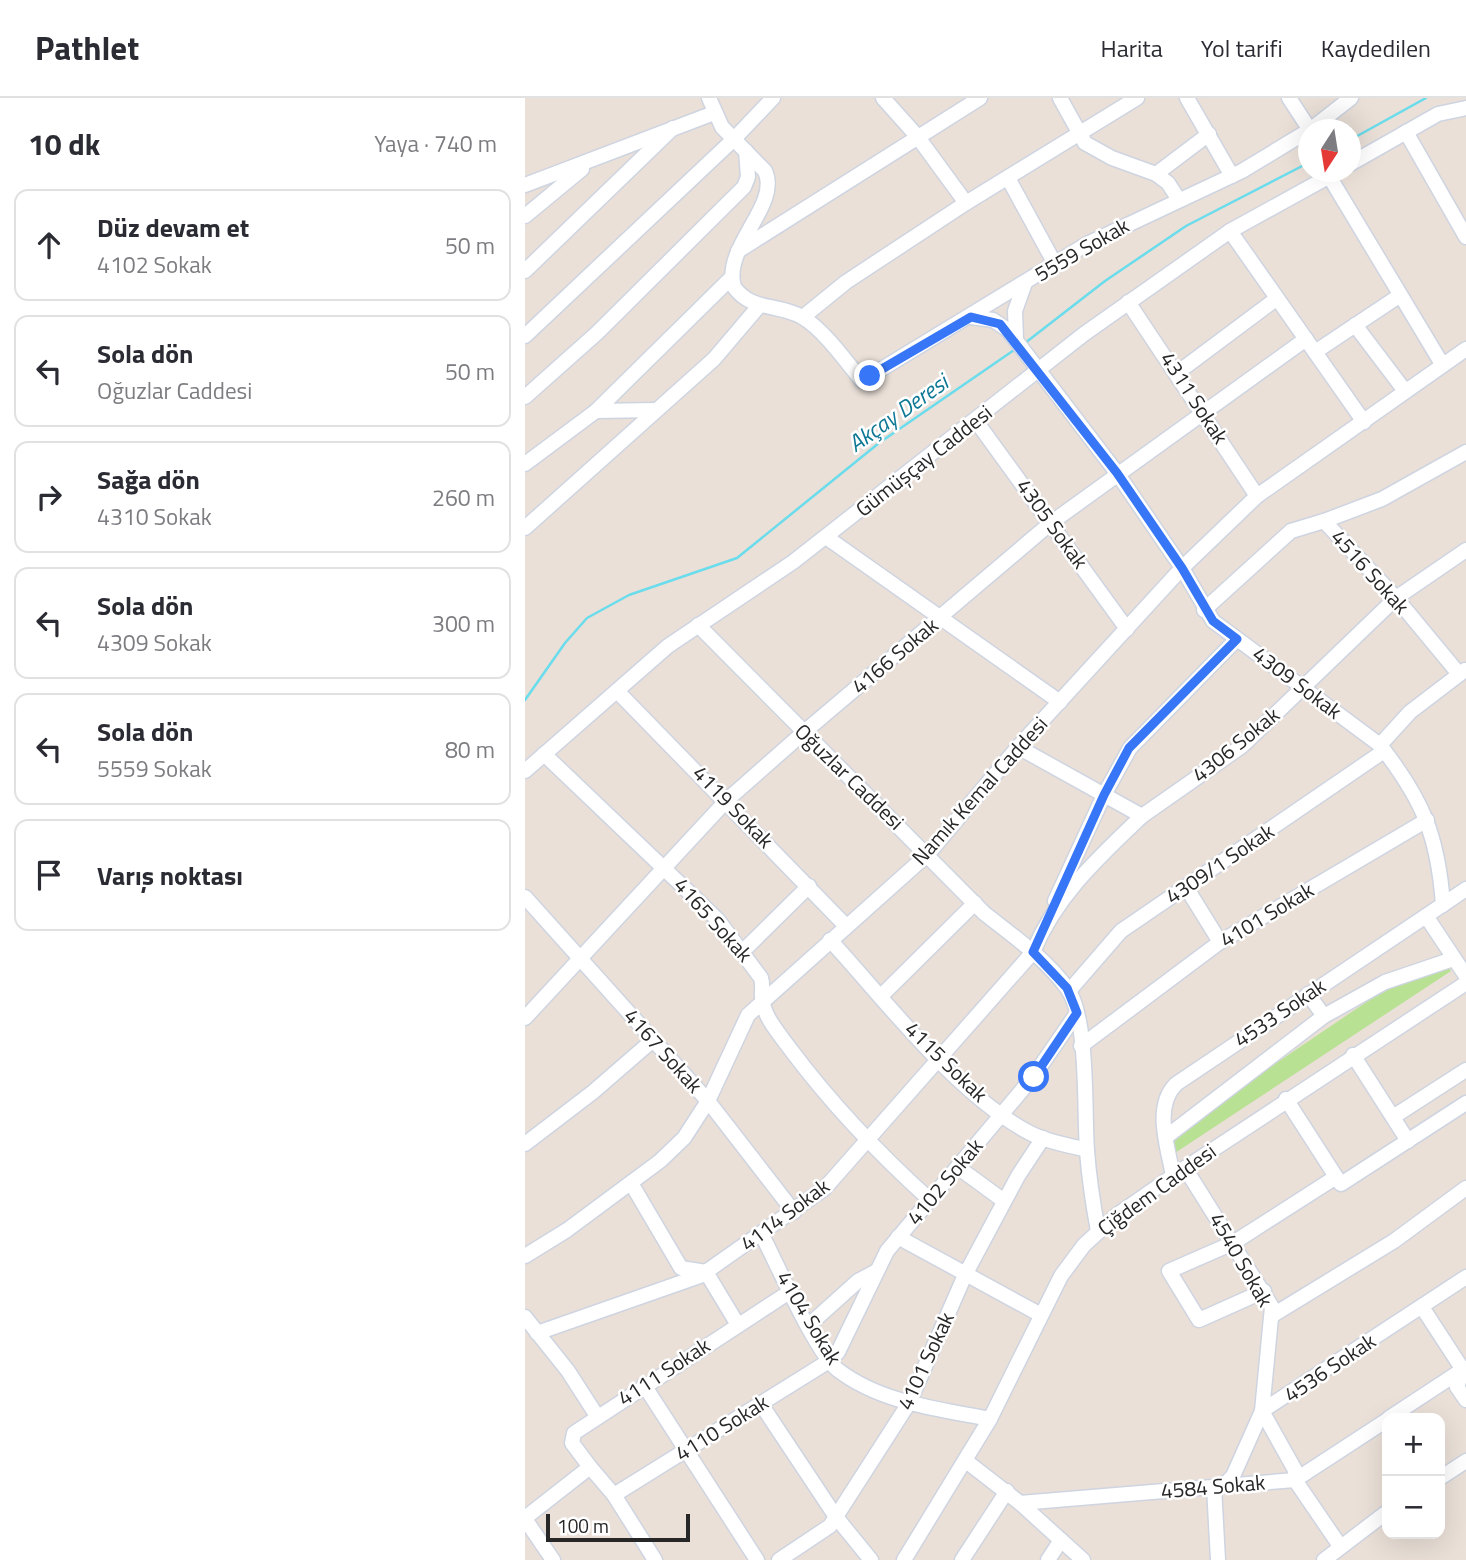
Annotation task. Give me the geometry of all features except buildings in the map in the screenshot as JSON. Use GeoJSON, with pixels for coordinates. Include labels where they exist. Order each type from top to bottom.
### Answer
{"type":"FeatureCollection","features":[{"type":"Feature","properties":{"kind":"street"},"geometry":{"type":"LineString","coordinates":[[525,464],[596,411],[731,278],[738,251],[764,197],[767,183],[765,171],[734,139],[714,113],[709,98]]}},
{"type":"Feature","properties":{"kind":"street"},"geometry":{"type":"LineString","coordinates":[[525,336],[734,139],[773,98]]}},
{"type":"Feature","properties":{"kind":"street"},"geometry":{"type":"LineString","coordinates":[[738,251],[980,98]]}},
{"type":"Feature","properties":{"kind":"street"},"geometry":{"type":"LineString","coordinates":[[1060,98],[1085,144],[1112,158],[1156,174],[1168,183],[1179,200]]}},
{"type":"Feature","properties":{"kind":"street"},"geometry":{"type":"LineString","coordinates":[[731,278],[744,299],[759,306],[803,317],[846,282],[966,203],[1137,98]]}},
{"type":"Feature","properties":{"kind":"street"},"geometry":{"type":"LineString","coordinates":[[1187,98],[1232,176]]}},
{"type":"Feature","properties":{"kind":"street"},"geometry":{"type":"LineString","coordinates":[[1289,98],[1303,119]]}},
{"type":"Feature","properties":{"kind":"street","name":"5559 Sokak"},"geometry":{"type":"LineString","coordinates":[[1324,119],[1351,98]]}},
{"type":"Feature","properties":{"kind":"street"},"geometry":{"type":"LineString","coordinates":[[888,100],[966,203]]}},
{"type":"Feature","properties":{"kind":"street"},"geometry":{"type":"LineString","coordinates":[[1361,158],[1438,114],[1466,108]]}},
{"type":"Feature","properties":{"kind":"street"},"geometry":{"type":"LineString","coordinates":[[525,185],[714,113]]}},
{"type":"Feature","properties":{"kind":"street"},"geometry":{"type":"LineString","coordinates":[[525,271],[673,128]]}},
{"type":"Feature","properties":{"kind":"street"},"geometry":{"type":"LineString","coordinates":[[1406,132],[1466,237]]}},
{"type":"Feature","properties":{"kind":"street"},"geometry":{"type":"LineString","coordinates":[[1156,174],[1209,134]]}},
{"type":"Feature","properties":{"kind":"street","name":"5559 Sokak"},"geometry":{"type":"LineString","coordinates":[[803,317],[822,333],[862,381],[1122,225],[1232,176],[1298,139]]}},
{"type":"Feature","properties":{"kind":"street"},"geometry":{"type":"LineString","coordinates":[[525,397],[597,333],[744,187],[748,177],[746,151]]}},
{"type":"Feature","properties":{"kind":"street"},"geometry":{"type":"LineString","coordinates":[[525,216],[594,159]]}},
{"type":"Feature","properties":{"kind":"street"},"geometry":{"type":"LineString","coordinates":[[1008,178],[1055,264]]}},
{"type":"Feature","properties":{"kind":"street","name":"Gümüşçay Caddesi"},"geometry":{"type":"LineString","coordinates":[[525,771],[668,646],[826,537],[1128,302],[1230,231],[1319,182]]}},
{"type":"Feature","properties":{"kind":"street"},"geometry":{"type":"LineString","coordinates":[[1337,182],[1399,296],[1442,364]]}},
{"type":"Feature","properties":{"kind":"street"},"geometry":{"type":"LineString","coordinates":[[1230,231],[1364,422]]}},
{"type":"Feature","properties":{"kind":"street"},"geometry":{"type":"LineString","coordinates":[[1017,342],[1014,318],[1025,283]]}},
{"type":"Feature","properties":{"kind":"street"},"geometry":{"type":"LineString","coordinates":[[1315,352],[1399,296]]}},
{"type":"Feature","properties":{"kind":"street"},"geometry":{"type":"LineString","coordinates":[[1177,373],[1276,299]]}},
{"type":"Feature","properties":{"kind":"street","name":"4311 Sokak"},"geometry":{"type":"LineString","coordinates":[[1128,302],[1257,496]]}},
{"type":"Feature","properties":{"kind":"street"},"geometry":{"type":"LineString","coordinates":[[525,528],[714,359],[759,306]]}},
{"type":"Feature","properties":{"kind":"street","name":"4309 Sokak"},"geometry":{"type":"LineString","coordinates":[[971,317],[997,321],[1017,342],[1117,473],[1182,568],[1213,621],[1382,748],[1407,783],[1427,820],[1440,860],[1443,905]]}},
{"type":"Feature","properties":{"kind":"street"},"geometry":{"type":"LineString","coordinates":[[1355,325],[1405,391]]}},
{"type":"Feature","properties":{"kind":"street","name":"4166 Sokak"},"geometry":{"type":"LineString","coordinates":[[525,1018],[727,800],[803,733],[1052,522],[1305,339]]}},
{"type":"Feature","properties":{"kind":"street","name":"Namık Kemal Caddesi"},"geometry":{"type":"LineString","coordinates":[[525,1256],[567,1230],[631,1183],[684,1139],[708,1101],[748,1015],[928,853],[1019,747],[1182,568],[1257,496],[1466,349]]}},
{"type":"Feature","properties":{"kind":"street"},"geometry":{"type":"LineString","coordinates":[[596,411],[656,410]]}},
{"type":"Feature","properties":{"kind":"street","name":"4305 Sokak"},"geometry":{"type":"LineString","coordinates":[[976,421],[1052,522],[1127,629]]}},
{"type":"Feature","properties":{"kind":"street"},"geometry":{"type":"LineString","coordinates":[[1324,521],[1382,499],[1464,458]]}},
{"type":"Feature","properties":{"kind":"street","name":"4516 Sokak"},"geometry":{"type":"LineString","coordinates":[[1205,610],[1290,531],[1324,521],[1463,672]]}},
{"type":"Feature","properties":{"kind":"street"},"geometry":{"type":"LineString","coordinates":[[826,537],[1060,702]]}},
{"type":"Feature","properties":{"kind":"street","name":"4306 Sokak"},"geometry":{"type":"LineString","coordinates":[[1047,919],[1093,862],[1142,816],[1242,746],[1396,598],[1466,550]]}},
{"type":"Feature","properties":{"kind":"street","name":"Oğuzlar Caddesi"},"geometry":{"type":"LineString","coordinates":[[698,625],[975,903],[1033,952],[1069,991],[1077,1013],[1081,1046],[1087,1150],[1098,1231]]}},
{"type":"Feature","properties":{"kind":"street"},"geometry":{"type":"LineString","coordinates":[[1047,919],[1104,795],[1129,748],[1237,639]]}},
{"type":"Feature","properties":{"kind":"street","name":"4309/1 Sokak"},"geometry":{"type":"LineString","coordinates":[[1069,991],[1121,932],[1382,748],[1410,712],[1463,672]]}},
{"type":"Feature","properties":{"kind":"street","name":"4119 Sokak"},"geometry":{"type":"LineString","coordinates":[[617,691],[727,800],[846,926]]}},
{"type":"Feature","properties":{"kind":"street"},"geometry":{"type":"LineString","coordinates":[[1019,747],[1142,816]]}},
{"type":"Feature","properties":{"kind":"street","name":"4165 Sokak"},"geometry":{"type":"LineString","coordinates":[[544,754],[664,866],[743,951],[761,978],[764,987],[762,1002],[772,1024],[802,1065],[866,1142],[930,1200]]}},
{"type":"Feature","properties":{"kind":"street","name":"4101 Sokak"},"geometry":{"type":"LineString","coordinates":[[1081,1046],[1220,942],[1427,820]]}},
{"type":"Feature","properties":{"kind":"street"},"geometry":{"type":"LineString","coordinates":[[743,951],[809,886]]}},
{"type":"Feature","properties":{"kind":"street"},"geometry":{"type":"LineString","coordinates":[[1186,887],[1220,942]]}},
{"type":"Feature","properties":{"kind":"street","name":"4533 Sokak"},"geometry":{"type":"LineString","coordinates":[[1179,1172],[1166,1137],[1164,1109],[1169,1091],[1176,1084],[1466,889]]}},
{"type":"Feature","properties":{"kind":"street","name":"4167 Sokak"},"geometry":{"type":"LineString","coordinates":[[525,897],[708,1101],[794,1212]]}},
{"type":"Feature","properties":{"kind":"street"},"geometry":{"type":"LineString","coordinates":[[881,996],[975,903]]}},
{"type":"Feature","properties":{"kind":"street"},"geometry":{"type":"LineString","coordinates":[[1426,916],[1466,976]]}},
{"type":"Feature","properties":{"kind":"street","name":"4114 Sokak"},"geometry":{"type":"LineString","coordinates":[[537,1333],[674,1287],[706,1272],[825,1188],[1033,952],[1047,919]]}},
{"type":"Feature","properties":{"kind":"street","name":"4115 Sokak"},"geometry":{"type":"LineString","coordinates":[[830,940],[940,1060],[1002,1115],[1044,1138],[1087,1150]]}},
{"type":"Feature","properties":{"kind":"street"},"geometry":{"type":"LineString","coordinates":[[1166,1137],[1324,1016],[1385,982],[1453,959]]}},
{"type":"Feature","properties":{"kind":"street","name":"Çiğdem Caddesi"},"geometry":{"type":"LineString","coordinates":[[904,1560],[990,1419],[1067,1268],[1098,1231],[1286,1099],[1466,983]]}},
{"type":"Feature","properties":{"kind":"street"},"geometry":{"type":"LineString","coordinates":[[1308,994],[1324,1016]]}},
{"type":"Feature","properties":{"kind":"street","name":"4102 Sokak"},"geometry":{"type":"LineString","coordinates":[[829,1361],[838,1352],[875,1272],[898,1237],[1034,1077],[1077,1013]]}},
{"type":"Feature","properties":{"kind":"street"},"geometry":{"type":"LineString","coordinates":[[525,1144],[593,1093],[653,1040]]}},
{"type":"Feature","properties":{"kind":"street"},"geometry":{"type":"LineString","coordinates":[[1353,1055],[1408,1141]]}},
{"type":"Feature","properties":{"kind":"street"},"geometry":{"type":"LineString","coordinates":[[1393,1117],[1466,1070]]}},
{"type":"Feature","properties":{"kind":"street"},"geometry":{"type":"LineString","coordinates":[[1286,1099],[1341,1184]]}},
{"type":"Feature","properties":{"kind":"street"},"geometry":{"type":"LineString","coordinates":[[1264,1291],[1199,1320],[1170,1271],[1233,1243],[1341,1184],[1465,1107]]}},
{"type":"Feature","properties":{"kind":"street","name":"4101 Sokak"},"geometry":{"type":"LineString","coordinates":[[779,1560],[830,1526],[909,1403],[965,1275],[1004,1201],[1044,1138]]}},
{"type":"Feature","properties":{"kind":"street"},"geometry":{"type":"LineString","coordinates":[[959,1168],[1004,1201]]}},
{"type":"Feature","properties":{"kind":"street","name":"4540 Sokak"},"geometry":{"type":"LineString","coordinates":[[1179,1172],[1233,1243],[1272,1307],[1262,1411]]}},
{"type":"Feature","properties":{"kind":"street"},"geometry":{"type":"LineString","coordinates":[[631,1183],[681,1268],[706,1272],[738,1325]]}},
{"type":"Feature","properties":{"kind":"street"},"geometry":{"type":"LineString","coordinates":[[1273,1315],[1394,1241],[1466,1188]]}},
{"type":"Feature","properties":{"kind":"street","name":"4104 Sokak"},"geometry":{"type":"LineString","coordinates":[[762,1235],[829,1361],[854,1379],[909,1403],[990,1419]]}},
{"type":"Feature","properties":{"kind":"street"},"geometry":{"type":"LineString","coordinates":[[898,1237],[1041,1315]]}},
{"type":"Feature","properties":{"kind":"street"},"geometry":{"type":"LineString","coordinates":[[809,1325],[858,1280],[875,1272]]}},
{"type":"Feature","properties":{"kind":"street","name":"4536 Sokak"},"geometry":{"type":"LineString","coordinates":[[1219,1486],[1233,1476],[1262,1411],[1466,1277]]}},
{"type":"Feature","properties":{"kind":"street","name":"4111 Sokak"},"geometry":{"type":"LineString","coordinates":[[590,1467],[570,1439],[574,1433],[791,1291]]}},
{"type":"Feature","properties":{"kind":"street"},"geometry":{"type":"LineString","coordinates":[[1422,1307],[1464,1369],[1457,1387],[1466,1400]]}},
{"type":"Feature","properties":{"kind":"street"},"geometry":{"type":"LineString","coordinates":[[525,1317],[568,1371],[597,1416]]}},
{"type":"Feature","properties":{"kind":"street","name":"4110 Sokak"},"geometry":{"type":"LineString","coordinates":[[614,1495],[829,1361]]}},
{"type":"Feature","properties":{"kind":"street","name":"4584 Sokak"},"geometry":{"type":"LineString","coordinates":[[1397,1413],[1464,1369]]}},
{"type":"Feature","properties":{"kind":"street"},"geometry":{"type":"LineString","coordinates":[[644,1385],[757,1560]]}},
{"type":"Feature","properties":{"kind":"street"},"geometry":{"type":"LineString","coordinates":[[761,1404],[836,1517],[870,1560]]}},
{"type":"Feature","properties":{"kind":"street"},"geometry":{"type":"LineString","coordinates":[[1262,1411],[1295,1470],[1295,1480],[1340,1546]]}},
{"type":"Feature","properties":{"kind":"street","name":"4584 Sokak"},"geometry":{"type":"LineString","coordinates":[[1020,1503],[1295,1480],[1382,1423]]}},
{"type":"Feature","properties":{"kind":"street"},"geometry":{"type":"LineString","coordinates":[[966,1461],[1007,1491],[1083,1560]]}},
{"type":"Feature","properties":{"kind":"street"},"geometry":{"type":"LineString","coordinates":[[1443,1476],[1466,1461]]}},
{"type":"Feature","properties":{"kind":"street"},"geometry":{"type":"LineString","coordinates":[[553,1560],[525,1519],[590,1467],[614,1495],[655,1560]]}},
{"type":"Feature","properties":{"kind":"street"},"geometry":{"type":"LineString","coordinates":[[1218,1560],[1219,1486]]}},
{"type":"Feature","properties":{"kind":"street"},"geometry":{"type":"LineString","coordinates":[[962,1560],[1007,1491]]}},
{"type":"Feature","properties":{"kind":"street"},"geometry":{"type":"LineString","coordinates":[[1324,1560],[1382,1516]]}},
{"type":"Feature","properties":{"kind":"street"},"geometry":{"type":"LineString","coordinates":[[1048,1560],[1061,1540]]}},
{"type":"Feature","properties":{"kind":"green space"},"geometry":{"type":"Polygon","coordinates":[[[1443,956],[1451,971],[1175,1153],[1171,1143],[1174,1134],[1188,1123],[1415,969],[1443,956]]]}},
{"type":"Feature","properties":{"kind":"waterway","name":"Akçay Deresi"},"geometry":{"type":"LineString","coordinates":[[1361,134],[1426,98]]}},
{"type":"Feature","properties":{"kind":"waterway","name":"Akçay Deresi"},"geometry":{"type":"LineString","coordinates":[[1025,343],[1105,281],[1186,226],[1298,168]]}},
{"type":"Feature","properties":{"kind":"waterway","name":"Akçay Deresi"},"geometry":{"type":"LineString","coordinates":[[525,700],[565,643],[587,618],[629,595],[737,558],[879,443],[1017,348]]}},
{"type":"Feature","properties":{"kind":"route"},"geometry":{"type":"LineString","coordinates":[[870,376],[936,335],[971,317],[986,318],[1000,324],[1017,342],[1117,473],[1182,568],[1213,621],[1237,639],[1129,748],[1104,795],[1033,952],[1067,988],[1077,1013],[1034,1077]]}}]}
